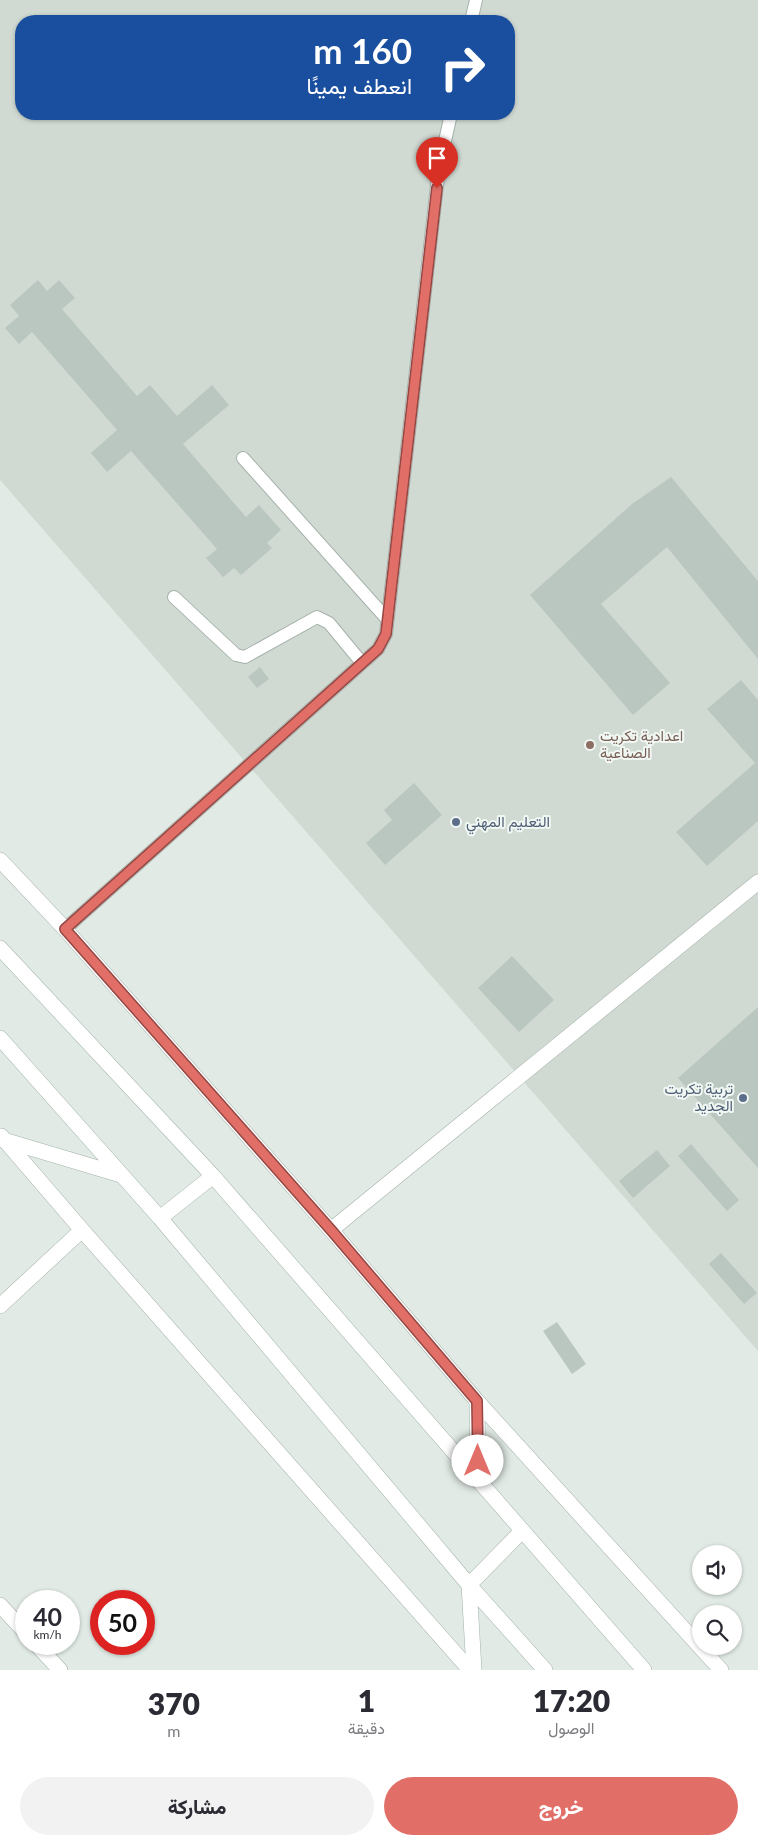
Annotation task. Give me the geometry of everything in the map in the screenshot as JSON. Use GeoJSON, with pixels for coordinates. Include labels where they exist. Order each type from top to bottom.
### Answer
{"type":"FeatureCollection","features":[{"type":"Feature","properties":{"kind":"street"},"geometry":{"type":"LineString","coordinates":[[0,860],[65,929],[331,1230],[477,1401],[721,1670]]}},
{"type":"Feature","properties":{"kind":"street"},"geometry":{"type":"LineString","coordinates":[[331,1230],[758,882]]}},
{"type":"Feature","properties":{"kind":"street"},"geometry":{"type":"LineString","coordinates":[[0,948],[213,1176],[644,1670]]}},
{"type":"Feature","properties":{"kind":"street"},"geometry":{"type":"LineString","coordinates":[[0,1038],[160,1218],[469,1585],[545,1670]]}},
{"type":"Feature","properties":{"kind":"street"},"geometry":{"type":"LineString","coordinates":[[2,1138],[122,1175]]}},
{"type":"Feature","properties":{"kind":"street"},"geometry":{"type":"LineString","coordinates":[[2,1138],[472,1670]]}},
{"type":"Feature","properties":{"kind":"street"},"geometry":{"type":"LineString","coordinates":[[160,1218],[213,1176]]}},
{"type":"Feature","properties":{"kind":"street"},"geometry":{"type":"LineString","coordinates":[[0,1306],[82,1230]]}},
{"type":"Feature","properties":{"kind":"street"},"geometry":{"type":"LineString","coordinates":[[477,1401],[478,1481]]}},
{"type":"Feature","properties":{"kind":"street"},"geometry":{"type":"LineString","coordinates":[[472,1670],[469,1585],[522,1531]]}},
{"type":"Feature","properties":{"kind":"street"},"geometry":{"type":"LineString","coordinates":[[0,1605],[15,1621]]}},
{"type":"Feature","properties":{"kind":"street"},"geometry":{"type":"LineString","coordinates":[[46,1655],[60,1670]]}},
{"type":"Feature","properties":{"kind":"lane"},"geometry":{"type":"LineString","coordinates":[[472,15],[476,0]]}},
{"type":"Feature","properties":{"kind":"lane"},"geometry":{"type":"LineString","coordinates":[[65,929],[378,649],[386,634],[439,168],[450,120]]}},
{"type":"Feature","properties":{"kind":"lane"},"geometry":{"type":"LineString","coordinates":[[242,458],[387,619]]}},
{"type":"Feature","properties":{"kind":"lane"},"geometry":{"type":"LineString","coordinates":[[174,597],[236,655],[245,657],[317,617],[329,622],[362,663]]}},
{"type":"Feature","properties":{"kind":"shaded area"},"geometry":{"type":"Polygon","coordinates":[[[0,0],[758,0],[758,1351],[0,480],[0,0]]]}},
{"type":"Feature","properties":{"kind":"building"},"geometry":{"type":"Polygon","coordinates":[[[38,280],[47,291],[59,280],[75,298],[62,309],[137,396],[150,385],[177,416],[212,385],[229,405],[183,444],[246,517],[259,505],[281,530],[267,543],[272,548],[241,575],[234,568],[223,577],[206,558],[217,549],[131,451],[107,472],[91,453],[117,430],[32,332],[19,344],[5,328],[19,316],[10,305],[38,280]]]}},
{"type":"Feature","properties":{"kind":"building"},"geometry":{"type":"Polygon","coordinates":[[[671,477],[758,581],[758,659],[667,547],[601,604],[670,683],[633,715],[530,595],[632,504],[671,477]]]}},
{"type":"Feature","properties":{"kind":"building"},"geometry":{"type":"Polygon","coordinates":[[[260,667],[269,679],[257,688],[248,677],[260,667]]]}},
{"type":"Feature","properties":{"kind":"building"},"geometry":{"type":"Polygon","coordinates":[[[741,680],[758,700],[758,821],[707,866],[676,832],[755,763],[707,709],[741,680]]]}},
{"type":"Feature","properties":{"kind":"building"},"geometry":{"type":"Polygon","coordinates":[[[414,783],[442,815],[385,865],[366,843],[392,820],[384,810],[414,783]]]}},
{"type":"Feature","properties":{"kind":"building"},"geometry":{"type":"Polygon","coordinates":[[[512,956],[554,1000],[519,1032],[478,988],[512,956]]]}},
{"type":"Feature","properties":{"kind":"building"},"geometry":{"type":"Polygon","coordinates":[[[758,1007],[758,1168],[678,1078],[758,1007]]]}},
{"type":"Feature","properties":{"kind":"building"},"geometry":{"type":"Polygon","coordinates":[[[691,1144],[739,1200],[727,1211],[678,1156],[691,1144]]]}},
{"type":"Feature","properties":{"kind":"building"},"geometry":{"type":"Polygon","coordinates":[[[657,1150],[670,1166],[633,1198],[619,1181],[657,1150]]]}},
{"type":"Feature","properties":{"kind":"building"},"geometry":{"type":"Polygon","coordinates":[[[721,1253],[757,1293],[744,1304],[709,1264],[721,1253]]]}},
{"type":"Feature","properties":{"kind":"building"},"geometry":{"type":"Polygon","coordinates":[[[557,1322],[586,1364],[572,1374],[543,1331],[557,1322]]]}},
{"type":"Feature","properties":{"kind":"place","name":"اعدادية تكريت الصناعية"},"geometry":{"type":"Point","coordinates":[590,745]}},
{"type":"Feature","properties":{"kind":"place","name":"التعليم المهني"},"geometry":{"type":"Point","coordinates":[456,822]}},
{"type":"Feature","properties":{"kind":"place","name":"تربية تكريت الجديد"},"geometry":{"type":"Point","coordinates":[743,1098]}},
{"type":"Feature","properties":{"kind":"route"},"geometry":{"type":"LineString","coordinates":[[437,188],[386,634],[378,649],[65,929],[331,1230],[477,1401],[478,1461]]}}]}
